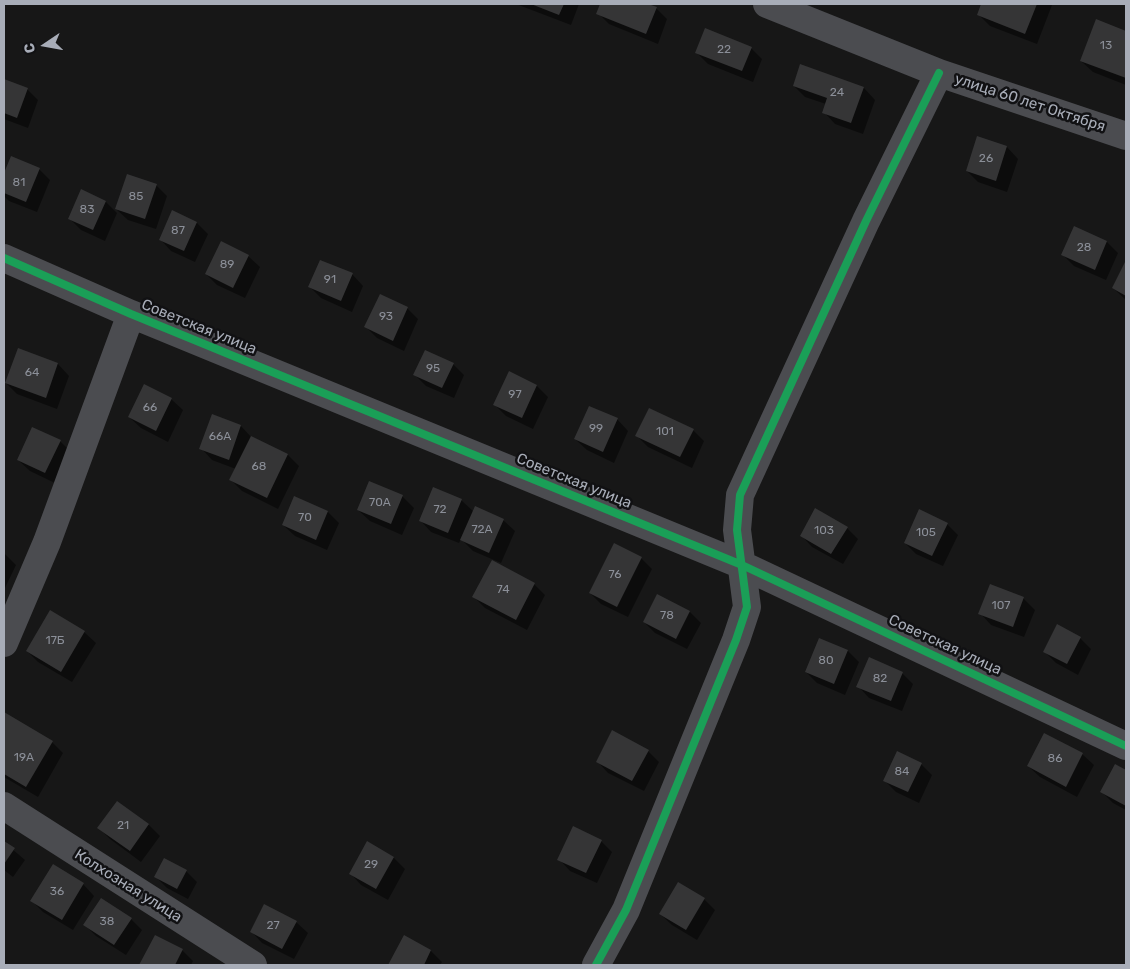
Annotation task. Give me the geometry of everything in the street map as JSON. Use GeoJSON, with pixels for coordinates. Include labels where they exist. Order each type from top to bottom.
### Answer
{"type":"FeatureCollection","features":[{"type":"Feature","properties":{"kind":"street","name":"улица 60 лет Октября"},"geometry":{"type":"LineString","coordinates":[[767,4],[939,73],[1126,136]]}},
{"type":"Feature","properties":{"kind":"street"},"geometry":{"type":"LineString","coordinates":[[596,965],[626,910],[736,640],[747,607],[737,530],[740,495],[866,220],[939,73]]}},
{"type":"Feature","properties":{"kind":"street","name":"Советская улица"},"geometry":{"type":"LineString","coordinates":[[4,258],[131,314],[742,565],[1126,746]]}},
{"type":"Feature","properties":{"kind":"street"},"geometry":{"type":"LineString","coordinates":[[4,642],[47,542],[131,314]]}},
{"type":"Feature","properties":{"kind":"street","name":"Колхозная улица"},"geometry":{"type":"LineString","coordinates":[[4,806],[253,965]]}},
{"type":"Feature","properties":{"kind":"building"},"geometry":{"type":"Polygon","coordinates":[[[531,4],[564,4],[559,15],[531,4]]]}},
{"type":"Feature","properties":{"kind":"building"},"geometry":{"type":"Polygon","coordinates":[[[600,4],[648,4],[657,7],[646,34],[596,14],[600,4]]]}},
{"type":"Feature","properties":{"kind":"building"},"geometry":{"type":"Polygon","coordinates":[[[981,4],[1037,4],[1025,34],[977,15],[981,4]]]}},
{"type":"Feature","properties":{"kind":"building"},"geometry":{"type":"Polygon","coordinates":[[[1096,19],[1126,31],[1126,78],[1080,61],[1096,19]]]}},
{"type":"Feature","properties":{"kind":"building"},"geometry":{"type":"Polygon","coordinates":[[[705,28],[752,47],[742,71],[695,53],[705,28]]]}},
{"type":"Feature","properties":{"kind":"building"},"geometry":{"type":"Polygon","coordinates":[[[800,64],[864,87],[851,123],[822,113],[827,98],[793,86],[800,64]]]}},
{"type":"Feature","properties":{"kind":"building"},"geometry":{"type":"Polygon","coordinates":[[[4,79],[28,88],[17,118],[4,113],[4,79]]]}},
{"type":"Feature","properties":{"kind":"building"},"geometry":{"type":"Polygon","coordinates":[[[977,136],[1007,146],[996,181],[966,171],[977,136]]]}},
{"type":"Feature","properties":{"kind":"building"},"geometry":{"type":"Polygon","coordinates":[[[11,156],[40,168],[26,202],[4,193],[4,173],[11,156]]]}},
{"type":"Feature","properties":{"kind":"building"},"geometry":{"type":"Polygon","coordinates":[[[127,174],[157,184],[145,219],[115,209],[127,174]]]}},
{"type":"Feature","properties":{"kind":"building"},"geometry":{"type":"Polygon","coordinates":[[[81,189],[106,201],[93,230],[68,219],[81,189]]]}},
{"type":"Feature","properties":{"kind":"building"},"geometry":{"type":"Polygon","coordinates":[[[172,210],[197,222],[184,251],[159,240],[172,210]]]}},
{"type":"Feature","properties":{"kind":"building"},"geometry":{"type":"Polygon","coordinates":[[[1074,226],[1107,241],[1095,270],[1061,255],[1074,226]]]}},
{"type":"Feature","properties":{"kind":"building"},"geometry":{"type":"Polygon","coordinates":[[[221,241],[249,255],[233,288],[205,274],[221,241]]]}},
{"type":"Feature","properties":{"kind":"building"},"geometry":{"type":"Polygon","coordinates":[[[320,260],[353,273],[341,301],[308,287],[320,260]]]}},
{"type":"Feature","properties":{"kind":"building"},"geometry":{"type":"Polygon","coordinates":[[[1126,260],[1126,296],[1112,288],[1126,260]]]}},
{"type":"Feature","properties":{"kind":"building"},"geometry":{"type":"Polygon","coordinates":[[[380,294],[408,307],[393,341],[364,327],[380,294]]]}},
{"type":"Feature","properties":{"kind":"building"},"geometry":{"type":"Polygon","coordinates":[[[18,348],[58,363],[46,398],[5,383],[18,348]]]}},
{"type":"Feature","properties":{"kind":"building"},"geometry":{"type":"Polygon","coordinates":[[[425,350],[454,363],[442,388],[413,375],[425,350]]]}},
{"type":"Feature","properties":{"kind":"building"},"geometry":{"type":"Polygon","coordinates":[[[509,371],[537,385],[522,418],[493,405],[509,371]]]}},
{"type":"Feature","properties":{"kind":"building"},"geometry":{"type":"Polygon","coordinates":[[[144,384],[172,398],[156,431],[128,417],[144,384]]]}},
{"type":"Feature","properties":{"kind":"building"},"geometry":{"type":"Polygon","coordinates":[[[589,406],[618,418],[603,452],[574,439],[589,406]]]}},
{"type":"Feature","properties":{"kind":"building"},"geometry":{"type":"Polygon","coordinates":[[[649,408],[694,429],[680,457],[635,436],[649,408]]]}},
{"type":"Feature","properties":{"kind":"building"},"geometry":{"type":"Polygon","coordinates":[[[212,414],[241,425],[229,460],[199,449],[212,414]]]}},
{"type":"Feature","properties":{"kind":"building"},"geometry":{"type":"Polygon","coordinates":[[[32,427],[61,440],[45,473],[17,460],[32,427]]]}},
{"type":"Feature","properties":{"kind":"building"},"geometry":{"type":"Polygon","coordinates":[[[251,436],[288,454],[267,498],[229,480],[251,436]]]}},
{"type":"Feature","properties":{"kind":"building"},"geometry":{"type":"Polygon","coordinates":[[[369,481],[403,495],[391,524],[357,510],[369,481]]]}},
{"type":"Feature","properties":{"kind":"building"},"geometry":{"type":"Polygon","coordinates":[[[433,487],[462,499],[448,533],[419,521],[433,487]]]}},
{"type":"Feature","properties":{"kind":"building"},"geometry":{"type":"Polygon","coordinates":[[[294,496],[328,511],[316,540],[282,525],[294,496]]]}},
{"type":"Feature","properties":{"kind":"building"},"geometry":{"type":"Polygon","coordinates":[[[475,506],[504,519],[489,553],[460,540],[475,506]]]}},
{"type":"Feature","properties":{"kind":"building"},"geometry":{"type":"Polygon","coordinates":[[[815,508],[848,527],[831,554],[800,536],[815,508]]]}},
{"type":"Feature","properties":{"kind":"building"},"geometry":{"type":"Polygon","coordinates":[[[919,509],[948,523],[932,556],[904,543],[919,509]]]}},
{"type":"Feature","properties":{"kind":"building"},"geometry":{"type":"Polygon","coordinates":[[[614,543],[642,557],[617,607],[589,593],[614,543]]]}},
{"type":"Feature","properties":{"kind":"building"},"geometry":{"type":"Polygon","coordinates":[[[492,560],[535,583],[516,620],[472,597],[492,560]]]}},
{"type":"Feature","properties":{"kind":"building"},"geometry":{"type":"Polygon","coordinates":[[[990,584],[1024,597],[1013,627],[978,614],[990,584]]]}},
{"type":"Feature","properties":{"kind":"building"},"geometry":{"type":"Polygon","coordinates":[[[657,594],[690,611],[676,639],[643,622],[657,594]]]}},
{"type":"Feature","properties":{"kind":"building"},"geometry":{"type":"Polygon","coordinates":[[[50,610],[85,631],[61,672],[26,651],[50,610]]]}},
{"type":"Feature","properties":{"kind":"building"},"geometry":{"type":"Polygon","coordinates":[[[1057,624],[1081,637],[1067,664],[1043,652],[1057,624]]]}},
{"type":"Feature","properties":{"kind":"building"},"geometry":{"type":"Polygon","coordinates":[[[819,638],[848,650],[834,684],[805,672],[819,638]]]}},
{"type":"Feature","properties":{"kind":"building"},"geometry":{"type":"Polygon","coordinates":[[[869,657],[903,672],[891,701],[856,687],[869,657]]]}},
{"type":"Feature","properties":{"kind":"building"},"geometry":{"type":"Polygon","coordinates":[[[4,712],[53,741],[26,787],[4,774],[4,712]]]}},
{"type":"Feature","properties":{"kind":"building"},"geometry":{"type":"Polygon","coordinates":[[[612,730],[649,750],[632,781],[596,762],[612,730]]]}},
{"type":"Feature","properties":{"kind":"building"},"geometry":{"type":"Polygon","coordinates":[[[1044,733],[1083,753],[1066,787],[1027,766],[1044,733]]]}},
{"type":"Feature","properties":{"kind":"building"},"geometry":{"type":"Polygon","coordinates":[[[897,751],[922,763],[908,792],[883,781],[897,751]]]}},
{"type":"Feature","properties":{"kind":"building"},"geometry":{"type":"Polygon","coordinates":[[[1115,764],[1126,770],[1126,806],[1100,792],[1115,764]]]}},
{"type":"Feature","properties":{"kind":"building"},"geometry":{"type":"Polygon","coordinates":[[[117,801],[149,824],[130,851],[97,828],[117,801]]]}},
{"type":"Feature","properties":{"kind":"building"},"geometry":{"type":"Polygon","coordinates":[[[573,826],[602,840],[586,873],[557,860],[573,826]]]}},
{"type":"Feature","properties":{"kind":"building"},"geometry":{"type":"Polygon","coordinates":[[[4,841],[15,848],[4,864],[4,841]]]}},
{"type":"Feature","properties":{"kind":"building"},"geometry":{"type":"Polygon","coordinates":[[[367,841],[394,857],[376,889],[349,874],[367,841]]]}},
{"type":"Feature","properties":{"kind":"building"},"geometry":{"type":"Polygon","coordinates":[[[164,858],[187,870],[177,889],[154,877],[164,858]]]}},
{"type":"Feature","properties":{"kind":"building"},"geometry":{"type":"Polygon","coordinates":[[[53,864],[84,883],[62,920],[30,901],[53,864]]]}},
{"type":"Feature","properties":{"kind":"building"},"geometry":{"type":"Polygon","coordinates":[[[678,882],[705,898],[686,930],[659,914],[678,882]]]}},
{"type":"Feature","properties":{"kind":"building"},"geometry":{"type":"Polygon","coordinates":[[[101,898],[132,918],[114,945],[83,925],[101,898]]]}},
{"type":"Feature","properties":{"kind":"building"},"geometry":{"type":"Polygon","coordinates":[[[264,904],[297,921],[282,949],[250,932],[264,904]]]}},
{"type":"Feature","properties":{"kind":"building"},"geometry":{"type":"Polygon","coordinates":[[[155,935],[183,949],[175,965],[139,965],[155,935]]]}},
{"type":"Feature","properties":{"kind":"building"},"geometry":{"type":"Polygon","coordinates":[[[404,935],[431,950],[424,965],[388,965],[404,935]]]}},
{"type":"Feature","properties":{"kind":"cycle path"},"geometry":{"type":"LineString","coordinates":[[596,965],[626,910],[736,640],[747,607],[737,530],[740,495],[866,221],[939,73]]}},
{"type":"Feature","properties":{"kind":"cycle path"},"geometry":{"type":"LineString","coordinates":[[4,258],[131,314],[742,565],[1126,746]]}}]}
